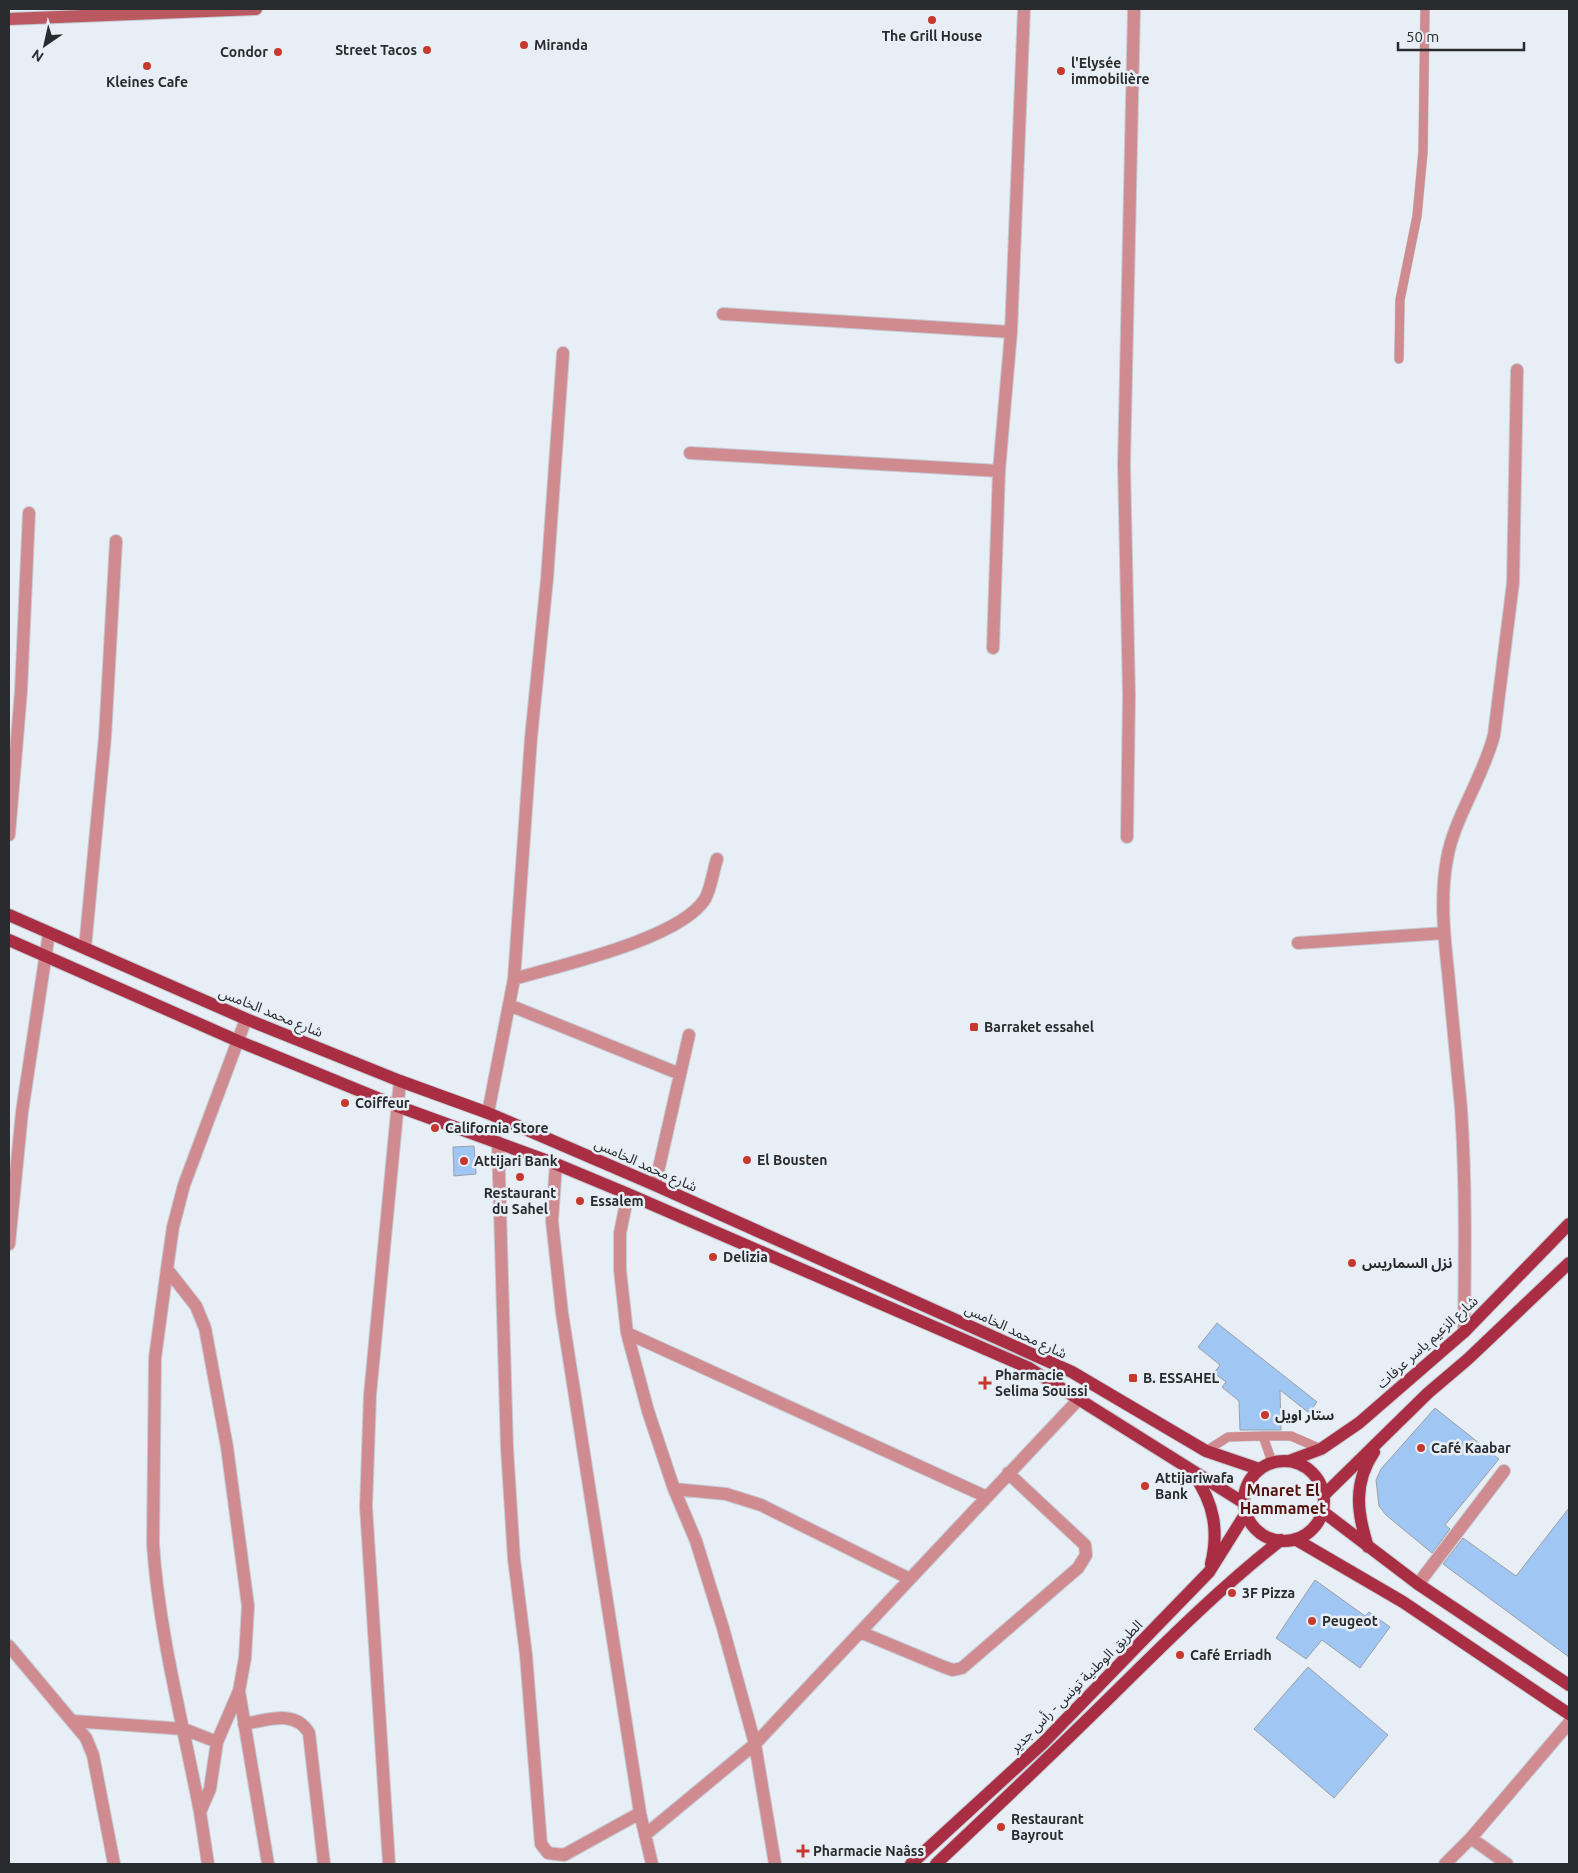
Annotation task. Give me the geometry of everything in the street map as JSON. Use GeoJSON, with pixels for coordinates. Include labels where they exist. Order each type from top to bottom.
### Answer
{"type":"FeatureCollection","features":[{"type":"Feature","properties":{"kind":"main road"},"geometry":{"type":"LineString","coordinates":[[9,19],[256,9]]}},
{"type":"Feature","properties":{"kind":"main road","name":"شارع محمد الخامس"},"geometry":{"type":"LineString","coordinates":[[9,915],[246,1018],[400,1081],[488,1113],[655,1185],[1072,1372],[1206,1451],[1259,1469]]}},
{"type":"Feature","properties":{"kind":"main road","name":"شارع محمد الخامس"},"geometry":{"type":"LineString","coordinates":[[9,940],[238,1040],[397,1106],[556,1164],[628,1194],[1029,1368],[1190,1468],[1245,1508]]}},
{"type":"Feature","properties":{"kind":"main road","name":"شارع الزعيم ياسر عرفات"},"geometry":{"type":"LineString","coordinates":[[1289,1461],[1321,1449],[1359,1423],[1464,1332],[1569,1224]]}},
{"type":"Feature","properties":{"kind":"main road"},"geometry":{"type":"LineString","coordinates":[[1323,1496],[1428,1393],[1468,1359],[1569,1263]]}},
{"type":"Feature","properties":{"kind":"main road"},"geometry":{"type":"LineString","coordinates":[[1368,1547],[1359,1519],[1359,1489],[1368,1461],[1384,1436]]}},
{"type":"Feature","properties":{"kind":"main road"},"geometry":{"type":"LineString","coordinates":[[1289,1461],[1301,1465],[1312,1473],[1320,1484],[1323,1496],[1322,1511],[1316,1523],[1307,1533],[1295,1539],[1281,1540],[1270,1538],[1259,1532],[1251,1524],[1245,1508],[1248,1484],[1259,1469],[1272,1462],[1289,1461]]}},
{"type":"Feature","properties":{"kind":"main road"},"geometry":{"type":"LineString","coordinates":[[1190,1468],[1206,1491],[1215,1518],[1216,1545],[1209,1572]]}},
{"type":"Feature","properties":{"kind":"main road","name":"الطريق الوطنية تونس - رأس جدير"},"geometry":{"type":"LineString","coordinates":[[911,1864],[1043,1743],[1209,1572],[1245,1508]]}},
{"type":"Feature","properties":{"kind":"main road"},"geometry":{"type":"LineString","coordinates":[[1322,1511],[1418,1584],[1569,1685]]}},
{"type":"Feature","properties":{"kind":"main road"},"geometry":{"type":"LineString","coordinates":[[1295,1539],[1403,1602],[1569,1714]]}},
{"type":"Feature","properties":{"kind":"main road"},"geometry":{"type":"LineString","coordinates":[[936,1864],[1040,1767],[1199,1609],[1281,1540]]}},
{"type":"Feature","properties":{"kind":"street"},"geometry":{"type":"LineString","coordinates":[[993,648],[999,471],[1011,332],[1024,9]]}},
{"type":"Feature","properties":{"kind":"street"},"geometry":{"type":"LineString","coordinates":[[1127,837],[1129,686],[1124,465],[1134,9]]}},
{"type":"Feature","properties":{"kind":"street"},"geometry":{"type":"LineString","coordinates":[[723,314],[1011,332]]}},
{"type":"Feature","properties":{"kind":"street"},"geometry":{"type":"LineString","coordinates":[[488,1113],[514,979],[531,738],[548,579],[563,353]]}},
{"type":"Feature","properties":{"kind":"street"},"geometry":{"type":"LineString","coordinates":[[1464,1332],[1461,1109],[1444,933],[1447,859],[1453,838],[1488,759],[1495,726],[1513,583],[1517,370]]}},
{"type":"Feature","properties":{"kind":"street"},"geometry":{"type":"LineString","coordinates":[[690,453],[999,471]]}},
{"type":"Feature","properties":{"kind":"street"},"geometry":{"type":"LineString","coordinates":[[9,835],[20,691],[29,513]]}},
{"type":"Feature","properties":{"kind":"street"},"geometry":{"type":"LineString","coordinates":[[85,948],[105,737],[116,541]]}},
{"type":"Feature","properties":{"kind":"street"},"geometry":{"type":"LineString","coordinates":[[514,979],[642,941],[681,923],[706,898],[717,859]]}},
{"type":"Feature","properties":{"kind":"street"},"geometry":{"type":"LineString","coordinates":[[9,1244],[22,1112],[49,933]]}},
{"type":"Feature","properties":{"kind":"street"},"geometry":{"type":"LineString","coordinates":[[1298,943],[1444,933]]}},
{"type":"Feature","properties":{"kind":"street"},"geometry":{"type":"LineString","coordinates":[[509,1005],[680,1074]]}},
{"type":"Feature","properties":{"kind":"street"},"geometry":{"type":"LineString","coordinates":[[208,1864],[155,1573],[153,1544],[155,1358],[173,1227],[184,1185],[246,1018]]}},
{"type":"Feature","properties":{"kind":"street"},"geometry":{"type":"LineString","coordinates":[[655,1185],[689,1035]]}},
{"type":"Feature","properties":{"kind":"street"},"geometry":{"type":"LineString","coordinates":[[389,1864],[366,1507],[370,1395],[400,1081]]}},
{"type":"Feature","properties":{"kind":"street"},"geometry":{"type":"LineString","coordinates":[[498,1142],[507,1448],[514,1559],[526,1655],[540,1844],[548,1853],[564,1855],[640,1813]]}},
{"type":"Feature","properties":{"kind":"street"},"geometry":{"type":"LineString","coordinates":[[556,1164],[552,1221],[562,1313],[640,1813],[652,1864]]}},
{"type":"Feature","properties":{"kind":"street"},"geometry":{"type":"LineString","coordinates":[[628,1194],[620,1233],[620,1270],[627,1333],[648,1410],[674,1490],[696,1541],[723,1628],[755,1744],[776,1864]]}},
{"type":"Feature","properties":{"kind":"street"},"geometry":{"type":"LineString","coordinates":[[167,1269],[196,1306],[205,1328],[227,1447],[248,1606],[246,1650],[239,1691],[217,1742],[210,1789],[200,1812]]}},
{"type":"Feature","properties":{"kind":"street"},"geometry":{"type":"LineString","coordinates":[[627,1333],[987,1497]]}},
{"type":"Feature","properties":{"kind":"street"},"geometry":{"type":"LineString","coordinates":[[645,1834],[755,1744],[1008,1473],[1080,1399]]}},
{"type":"Feature","properties":{"kind":"street"},"geometry":{"type":"LineString","coordinates":[[1418,1584],[1504,1471]]}},
{"type":"Feature","properties":{"kind":"street"},"geometry":{"type":"LineString","coordinates":[[860,1632],[944,1667],[953,1670],[962,1668],[1078,1568],[1086,1555],[1085,1545],[1008,1473]]}},
{"type":"Feature","properties":{"kind":"street"},"geometry":{"type":"LineString","coordinates":[[674,1490],[726,1494],[761,1505],[910,1579]]}},
{"type":"Feature","properties":{"kind":"street"},"geometry":{"type":"LineString","coordinates":[[9,1646],[73,1720],[86,1738],[93,1754],[114,1864]]}},
{"type":"Feature","properties":{"kind":"street"},"geometry":{"type":"LineString","coordinates":[[239,1691],[268,1864]]}},
{"type":"Feature","properties":{"kind":"street"},"geometry":{"type":"LineString","coordinates":[[244,1724],[286,1718],[297,1719],[304,1724],[309,1733],[324,1864]]}},
{"type":"Feature","properties":{"kind":"street"},"geometry":{"type":"LineString","coordinates":[[73,1720],[184,1729],[217,1742]]}},
{"type":"Feature","properties":{"kind":"street"},"geometry":{"type":"LineString","coordinates":[[1445,1864],[1471,1838],[1569,1723]]}},
{"type":"Feature","properties":{"kind":"street"},"geometry":{"type":"LineString","coordinates":[[1471,1838],[1507,1864]]}},
{"type":"Feature","properties":{"kind":"lane"},"geometry":{"type":"LineString","coordinates":[[1399,359],[1400,300],[1417,216],[1423,152],[1425,9]]}},
{"type":"Feature","properties":{"kind":"lane"},"geometry":{"type":"LineString","coordinates":[[1263,1436],[1272,1462]]}},
{"type":"Feature","properties":{"kind":"lane"},"geometry":{"type":"LineString","coordinates":[[1206,1451],[1228,1437],[1263,1436],[1291,1436],[1321,1449]]}},
{"type":"Feature","properties":{"kind":"building","name":"Attijari Bank"},"geometry":{"type":"Polygon","coordinates":[[[474,1146],[476,1174],[454,1176],[453,1147],[474,1146]]]}},
{"type":"Feature","properties":{"kind":"building"},"geometry":{"type":"Polygon","coordinates":[[[1217,1323],[1317,1402],[1309,1413],[1280,1390],[1281,1430],[1240,1430],[1239,1401],[1222,1387],[1226,1382],[1214,1373],[1220,1365],[1198,1347],[1217,1323]]]}},
{"type":"Feature","properties":{"kind":"building"},"geometry":{"type":"Polygon","coordinates":[[[1435,1408],[1499,1459],[1445,1525],[1450,1529],[1432,1553],[1386,1515],[1379,1506],[1376,1480],[1381,1469],[1435,1408]]]}},
{"type":"Feature","properties":{"kind":"building"},"geometry":{"type":"Polygon","coordinates":[[[1569,1508],[1569,1657],[1443,1564],[1463,1538],[1516,1576],[1569,1508]]]}},
{"type":"Feature","properties":{"kind":"building"},"geometry":{"type":"Polygon","coordinates":[[[1315,1580],[1365,1616],[1369,1612],[1390,1627],[1360,1668],[1322,1640],[1306,1659],[1276,1638],[1315,1580]]]}},
{"type":"Feature","properties":{"kind":"building"},"geometry":{"type":"Polygon","coordinates":[[[1308,1667],[1388,1735],[1334,1798],[1254,1729],[1308,1667]]]}},
{"type":"Feature","properties":{"kind":"place","name":"The Grill House"},"geometry":{"type":"Point","coordinates":[932,20]}},
{"type":"Feature","properties":{"kind":"place","name":"Miranda"},"geometry":{"type":"Point","coordinates":[524,45]}},
{"type":"Feature","properties":{"kind":"place","name":"Street Tacos"},"geometry":{"type":"Point","coordinates":[427,50]}},
{"type":"Feature","properties":{"kind":"place","name":"Condor"},"geometry":{"type":"Point","coordinates":[278,52]}},
{"type":"Feature","properties":{"kind":"place","name":"Kleines Cafe"},"geometry":{"type":"Point","coordinates":[147,66]}},
{"type":"Feature","properties":{"kind":"place","name":"l'Elysée immobilière"},"geometry":{"type":"Point","coordinates":[1061,71]}},
{"type":"Feature","properties":{"kind":"place","name":"Barraket essahel"},"geometry":{"type":"Point","coordinates":[974,1027]}},
{"type":"Feature","properties":{"kind":"place","name":"Coiffeur"},"geometry":{"type":"Point","coordinates":[345,1103]}},
{"type":"Feature","properties":{"kind":"place","name":"California Store"},"geometry":{"type":"Point","coordinates":[435,1128]}},
{"type":"Feature","properties":{"kind":"place","name":"El Bousten"},"geometry":{"type":"Point","coordinates":[747,1160]}},
{"type":"Feature","properties":{"kind":"place","name":"Attijari Bank"},"geometry":{"type":"Point","coordinates":[464,1161]}},
{"type":"Feature","properties":{"kind":"place","name":"Restaurant du Sahel"},"geometry":{"type":"Point","coordinates":[520,1177]}},
{"type":"Feature","properties":{"kind":"place","name":"Essalem"},"geometry":{"type":"Point","coordinates":[580,1201]}},
{"type":"Feature","properties":{"kind":"place","name":"Delizia"},"geometry":{"type":"Point","coordinates":[713,1257]}},
{"type":"Feature","properties":{"kind":"place","name":"نزل السماريس"},"geometry":{"type":"Point","coordinates":[1352,1263]}},
{"type":"Feature","properties":{"kind":"place","name":"B. ESSAHEL"},"geometry":{"type":"Point","coordinates":[1133,1378]}},
{"type":"Feature","properties":{"kind":"place","name":"Pharmacie Selima Souissi"},"geometry":{"type":"Point","coordinates":[985,1383]}},
{"type":"Feature","properties":{"kind":"place","name":"ستار اويل"},"geometry":{"type":"Point","coordinates":[1265,1415]}},
{"type":"Feature","properties":{"kind":"place","name":"Café Kaabar"},"geometry":{"type":"Point","coordinates":[1421,1448]}},
{"type":"Feature","properties":{"kind":"place","name":"Attijariwafa Bank"},"geometry":{"type":"Point","coordinates":[1145,1486]}},
{"type":"Feature","properties":{"kind":"place","name":"3F Pizza"},"geometry":{"type":"Point","coordinates":[1232,1593]}},
{"type":"Feature","properties":{"kind":"place","name":"Peugeot"},"geometry":{"type":"Point","coordinates":[1312,1621]}},
{"type":"Feature","properties":{"kind":"place","name":"Café Erriadh"},"geometry":{"type":"Point","coordinates":[1180,1655]}},
{"type":"Feature","properties":{"kind":"place","name":"Restaurant Bayrout"},"geometry":{"type":"Point","coordinates":[1001,1827]}},
{"type":"Feature","properties":{"kind":"place","name":"Pharmacie Naâss"},"geometry":{"type":"Point","coordinates":[803,1851]}},
{"type":"Feature","properties":{"kind":"district","name":"Mnaret El Hammamet"},"geometry":{"type":"Point","coordinates":[1283,1499]}}]}
